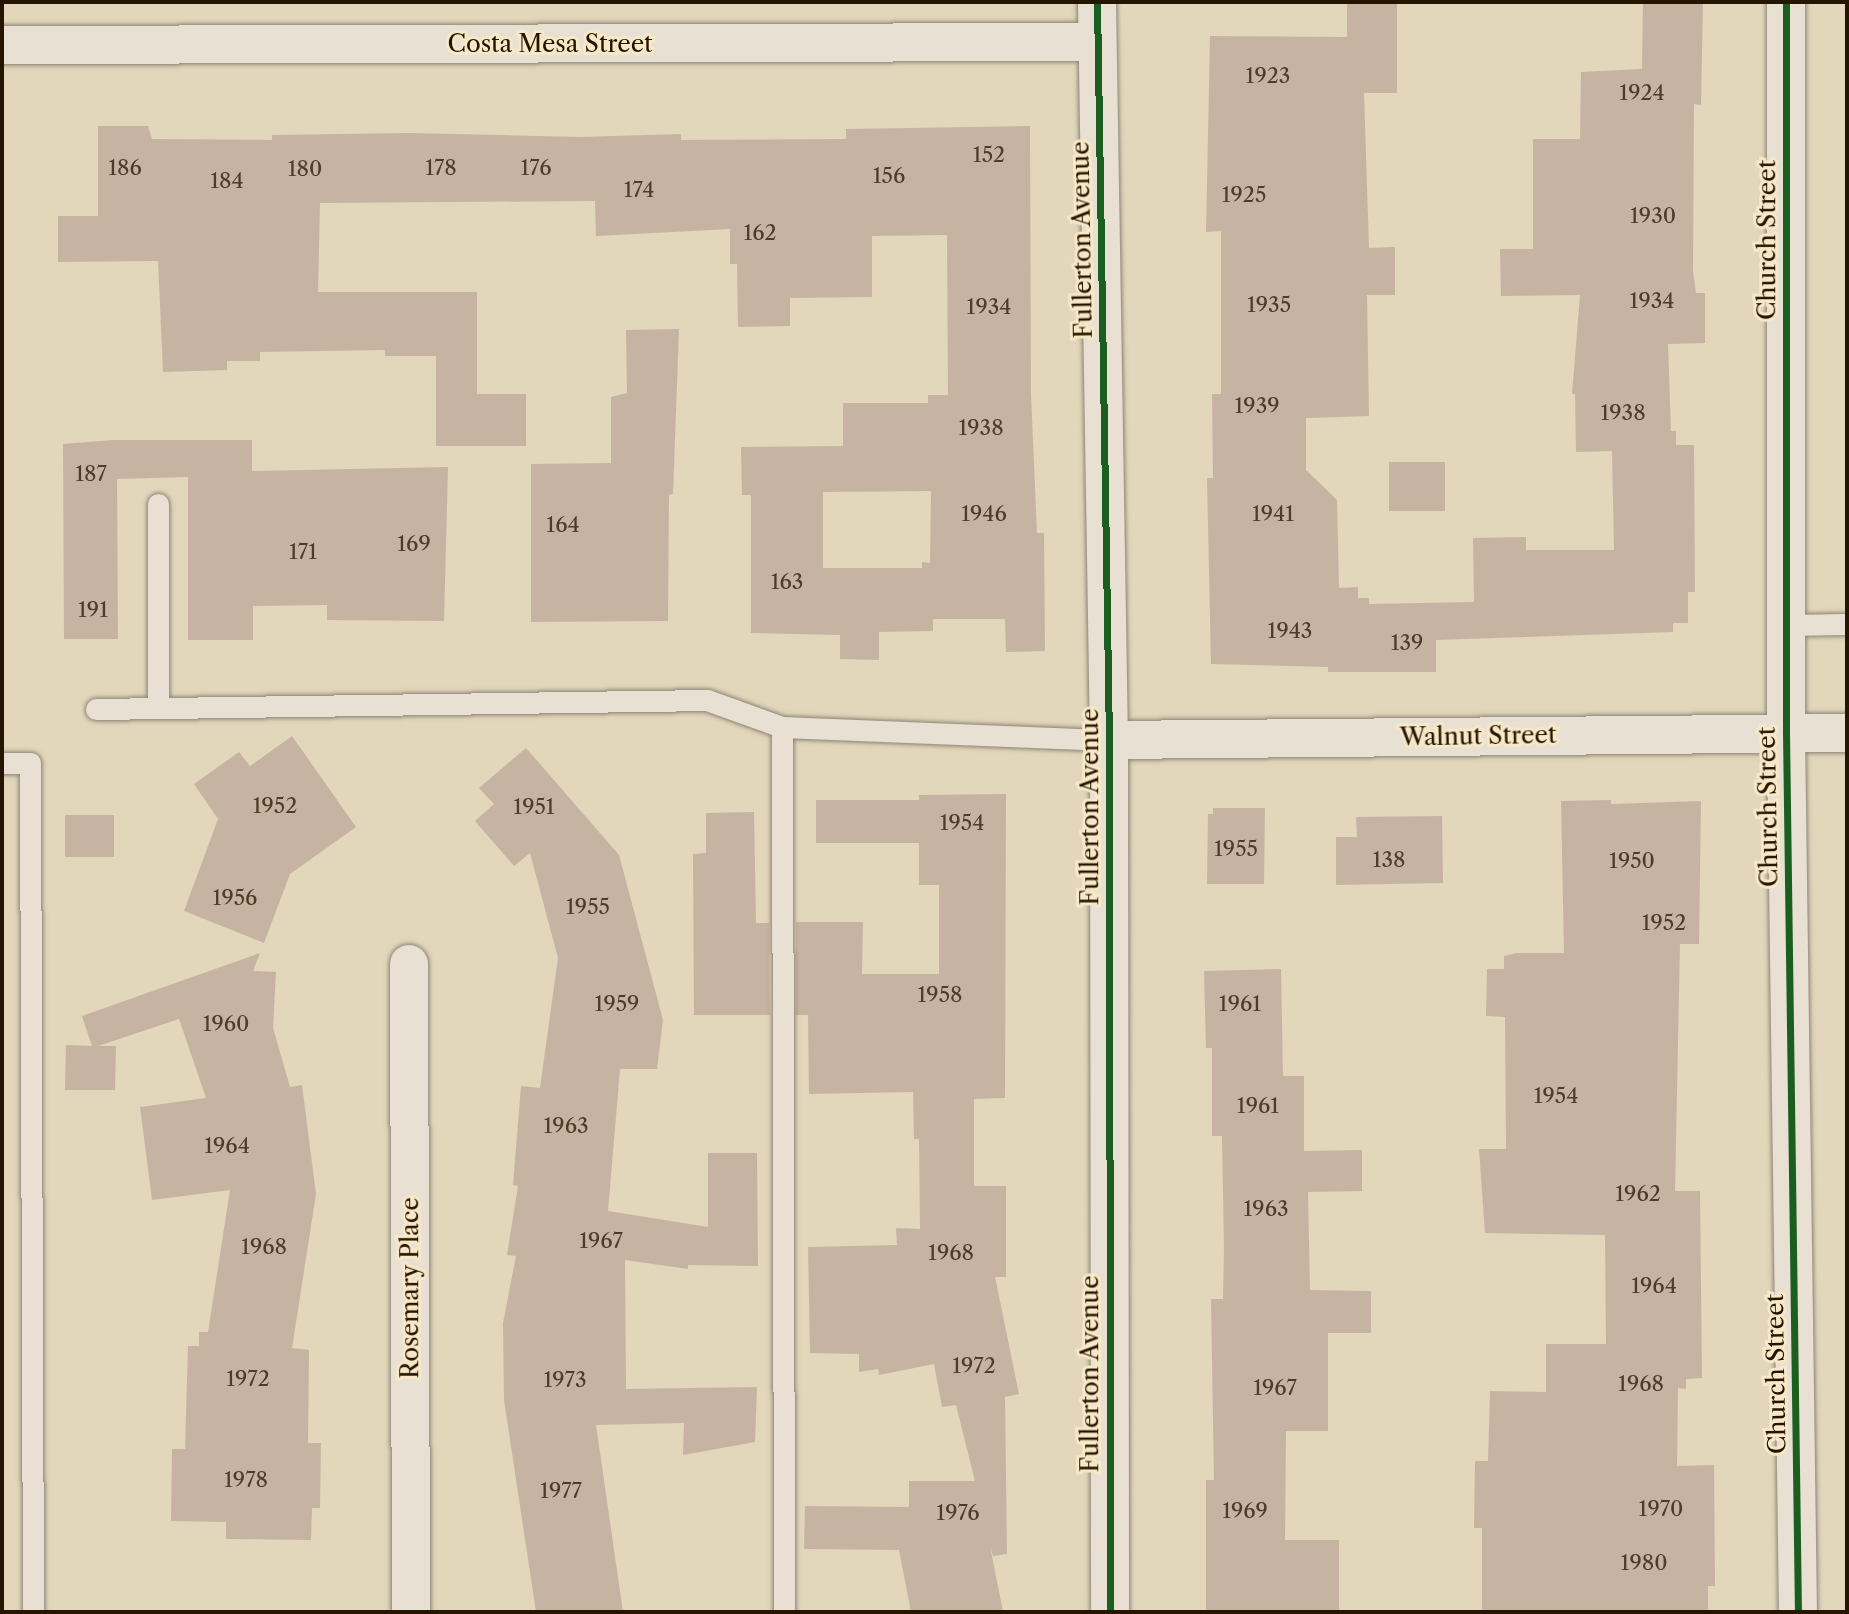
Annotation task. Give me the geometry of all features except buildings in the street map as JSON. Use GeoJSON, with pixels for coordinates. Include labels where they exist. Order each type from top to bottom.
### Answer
{"type":"FeatureCollection","features":[{"type":"Feature","properties":{"kind":"street","name":"Fullerton Avenue"},"geometry":{"type":"LineString","coordinates":[[1097,2],[1110,740],[1110,1612]]}},
{"type":"Feature","properties":{"kind":"street","name":"Church Street"},"geometry":{"type":"LineString","coordinates":[[1786,2],[1785,625],[1798,1612]]}},
{"type":"Feature","properties":{"kind":"street","name":"Costa Mesa Street"},"geometry":{"type":"LineString","coordinates":[[2,45],[1097,42]]}},
{"type":"Feature","properties":{"kind":"street","name":"Walnut Street"},"geometry":{"type":"LineString","coordinates":[[1110,740],[1847,733]]}},
{"type":"Feature","properties":{"kind":"street","name":"Rosemary Place"},"geometry":{"type":"LineString","coordinates":[[409,964],[411,1612]]}},
{"type":"Feature","properties":{"kind":"lane"},"geometry":{"type":"LineString","coordinates":[[158,504],[158,705]]}},
{"type":"Feature","properties":{"kind":"lane"},"geometry":{"type":"LineString","coordinates":[[1785,625],[1847,624]]}},
{"type":"Feature","properties":{"kind":"lane"},"geometry":{"type":"LineString","coordinates":[[96,709],[158,705],[707,700],[782,727],[1110,740]]}},
{"type":"Feature","properties":{"kind":"lane"},"geometry":{"type":"LineString","coordinates":[[782,727],[784,1612]]}},
{"type":"Feature","properties":{"kind":"lane"},"geometry":{"type":"LineString","coordinates":[[2,762],[30,763],[33,1612]]}},
{"type":"Feature","properties":{"kind":"cycle path"},"geometry":{"type":"LineString","coordinates":[[1097,2],[1109,740],[1110,1612]]}},
{"type":"Feature","properties":{"kind":"cycle path"},"geometry":{"type":"LineString","coordinates":[[1786,2],[1786,733],[1798,1612]]}}]}
